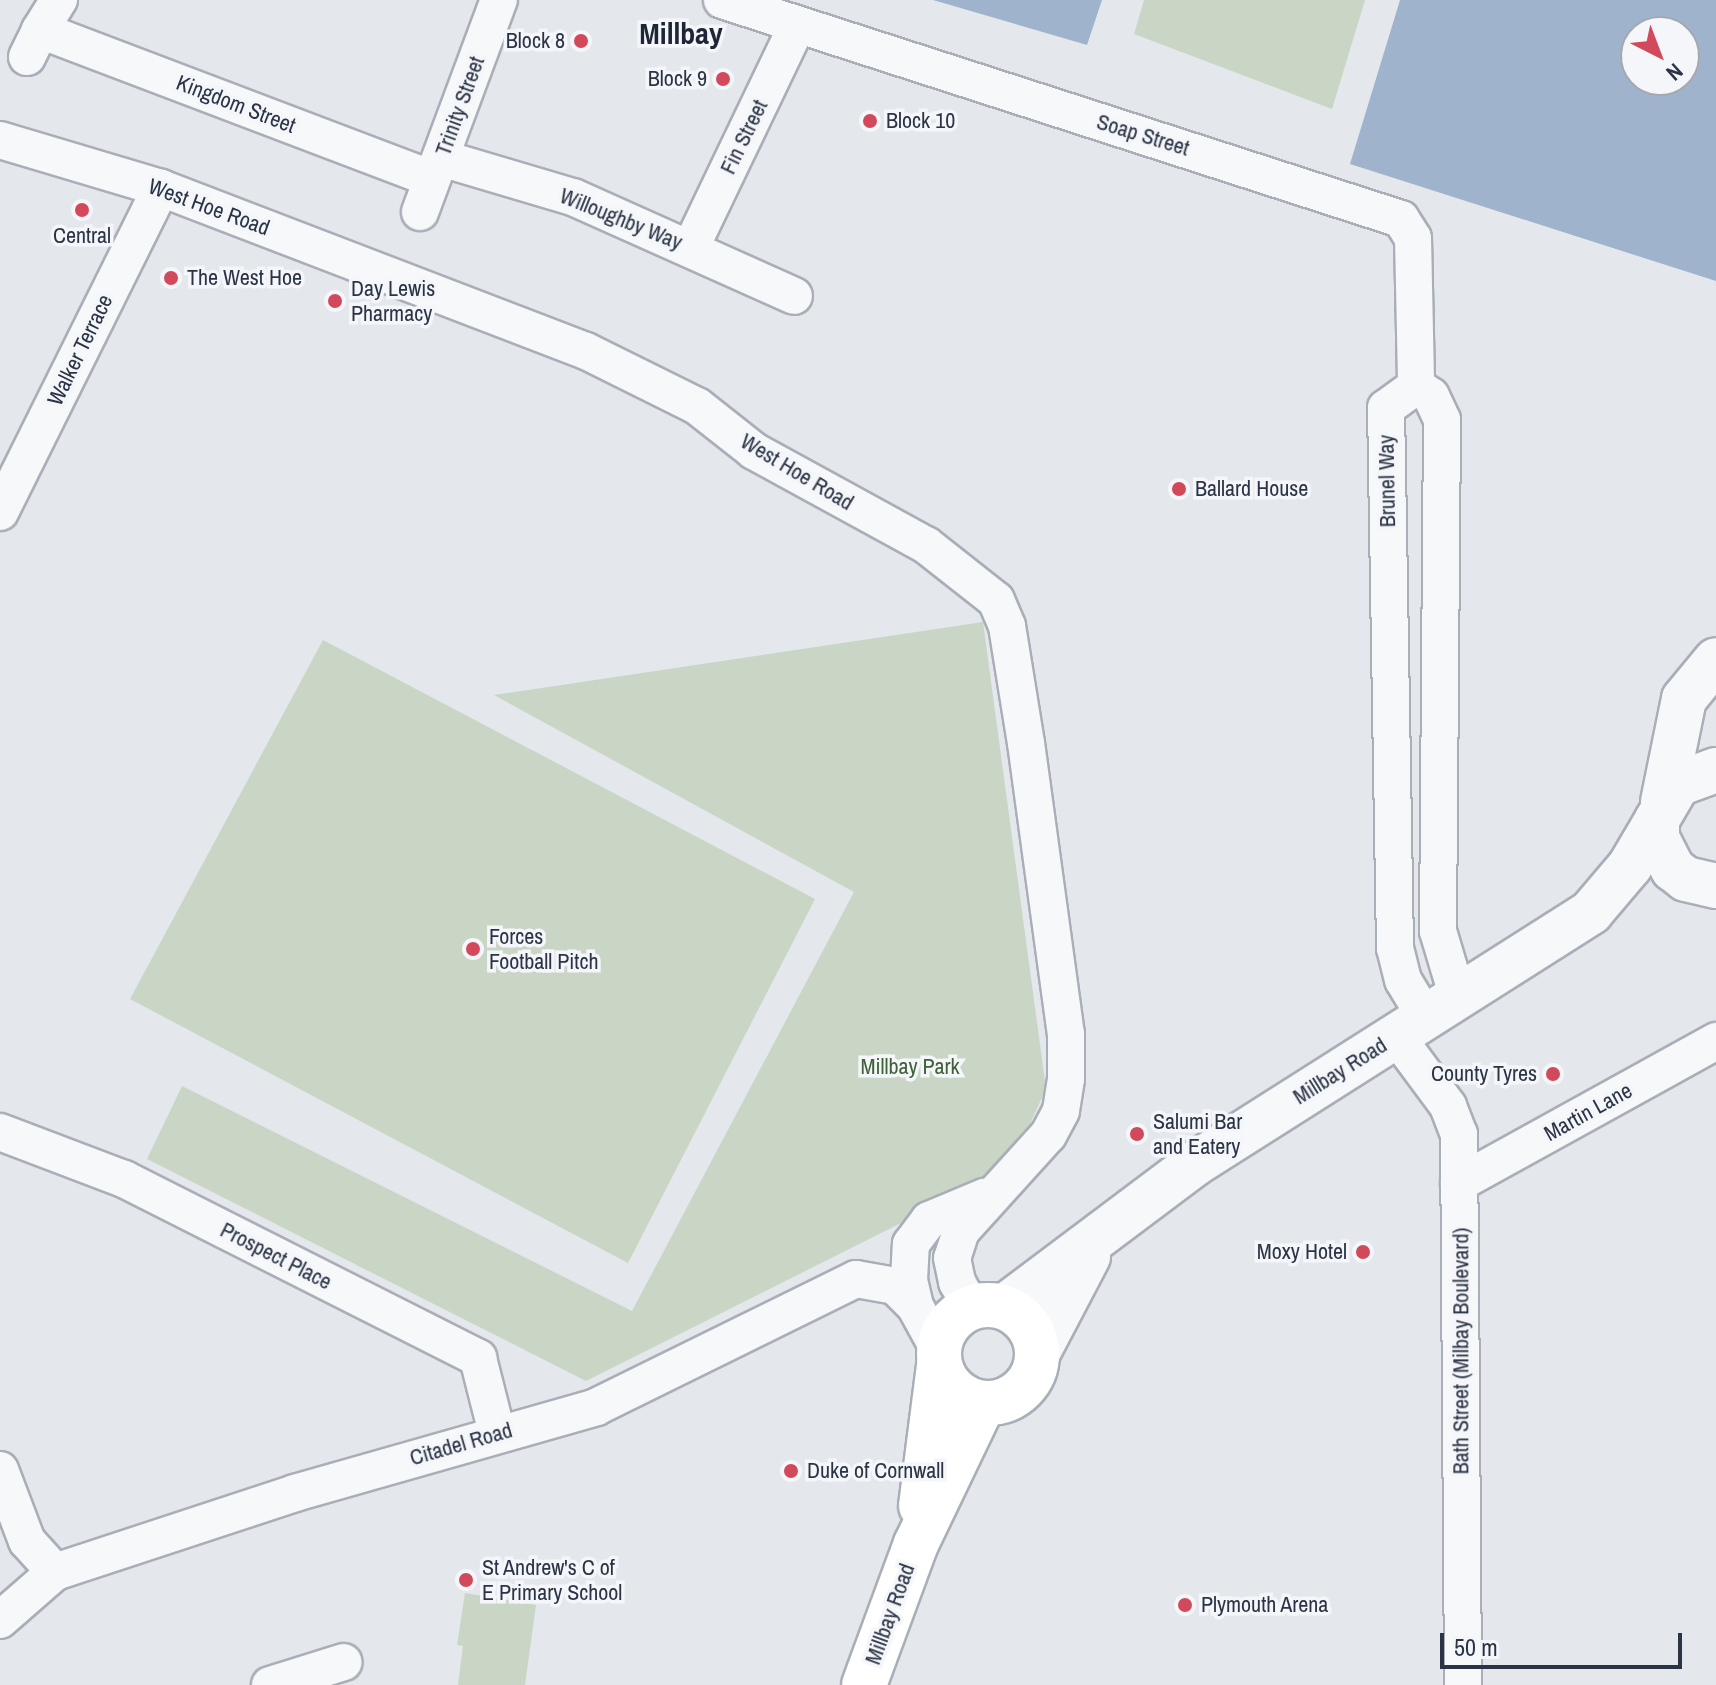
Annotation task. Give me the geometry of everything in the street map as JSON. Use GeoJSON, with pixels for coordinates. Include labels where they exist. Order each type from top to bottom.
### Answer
{"type":"FeatureCollection","features":[{"type":"Feature","properties":{"kind":"main road"},"geometry":{"type":"LineString","coordinates":[[994,1306],[1026,1322],[1037,1354],[1035,1369],[1015,1395],[983,1404],[950,1386],[939,1357],[951,1321],[994,1306]]}},
{"type":"Feature","properties":{"kind":"main road","name":"Millbay Road"},"geometry":{"type":"LineString","coordinates":[[916,1544],[939,1357]]}},
{"type":"Feature","properties":{"kind":"main road","name":"Millbay Road"},"geometry":{"type":"LineString","coordinates":[[864,1685],[916,1544],[983,1404]]}},
{"type":"Feature","properties":{"kind":"street","name":"Trinity Street"},"geometry":{"type":"LineString","coordinates":[[431,183],[499,0]]}},
{"type":"Feature","properties":{"kind":"street","name":"Soap Street"},"geometry":{"type":"LineString","coordinates":[[722,0],[1401,219],[1413,238],[1416,386]]}},
{"type":"Feature","properties":{"kind":"street","name":"Fin Street"},"geometry":{"type":"LineString","coordinates":[[691,247],[797,26]]}},
{"type":"Feature","properties":{"kind":"street","name":"Kingdom Street"},"geometry":{"type":"LineString","coordinates":[[42,29],[431,183]]}},
{"type":"Feature","properties":{"kind":"street","name":"West Hoe Road"},"geometry":{"type":"LineString","coordinates":[[0,140],[161,188],[586,351],[697,406],[754,451],[926,545],[996,600],[1007,626],[1026,743],[1066,1034],[1066,1079],[1061,1111],[1022,1170],[989,1195],[929,1220],[911,1244],[909,1280],[915,1306],[939,1357]]}},
{"type":"Feature","properties":{"kind":"street","name":"Willoughby Way"},"geometry":{"type":"LineString","coordinates":[[431,183],[573,197],[691,247],[794,296]]}},
{"type":"Feature","properties":{"kind":"street","name":"Walker Terrace"},"geometry":{"type":"LineString","coordinates":[[0,512],[161,188]]}},
{"type":"Feature","properties":{"kind":"street"},"geometry":{"type":"LineString","coordinates":[[1416,386],[1431,396],[1442,420],[1438,931],[1427,1018]]}},
{"type":"Feature","properties":{"kind":"street","name":"Brunel Way"},"geometry":{"type":"LineString","coordinates":[[1416,386],[1386,408],[1386,439],[1395,948],[1403,980],[1427,1018]]}},
{"type":"Feature","properties":{"kind":"street"},"geometry":{"type":"LineString","coordinates":[[1709,886],[1673,869],[1657,838],[1684,699],[1716,660]]}},
{"type":"Feature","properties":{"kind":"street"},"geometry":{"type":"LineString","coordinates":[[1660,811],[1688,777],[1716,770]]}},
{"type":"Feature","properties":{"kind":"street","name":"Millbay Road"},"geometry":{"type":"LineString","coordinates":[[1591,912],[1630,866],[1660,811]]}},
{"type":"Feature","properties":{"kind":"street","name":"Millbay Road"},"geometry":{"type":"LineString","coordinates":[[994,1306],[1098,1241],[1196,1163],[1591,912],[1649,889],[1709,886]]}},
{"type":"Feature","properties":{"kind":"street","name":"Bath Street (Milbay Boulevard)"},"geometry":{"type":"LineString","coordinates":[[1427,1018],[1448,1106],[1459,1134],[1463,1685]]}},
{"type":"Feature","properties":{"kind":"street","name":"Martin Lane"},"geometry":{"type":"LineString","coordinates":[[1459,1183],[1716,1041]]}},
{"type":"Feature","properties":{"kind":"street","name":"Prospect Place"},"geometry":{"type":"LineString","coordinates":[[0,1132],[124,1179],[478,1358],[497,1433]]}},
{"type":"Feature","properties":{"kind":"street","name":"West Hoe Road"},"geometry":{"type":"LineString","coordinates":[[989,1195],[961,1231],[952,1258],[966,1298],[994,1306]]}},
{"type":"Feature","properties":{"kind":"street","name":"Millbay Road"},"geometry":{"type":"LineString","coordinates":[[1037,1354],[1059,1304],[1098,1241]]}},
{"type":"Feature","properties":{"kind":"street","name":"Citadel Road"},"geometry":{"type":"LineString","coordinates":[[0,1620],[55,1572],[497,1433],[596,1407],[856,1279],[895,1286],[915,1306]]}},
{"type":"Feature","properties":{"kind":"street"},"geometry":{"type":"LineString","coordinates":[[0,1470],[27,1541],[55,1572]]}},
{"type":"Feature","properties":{"kind":"street"},"geometry":{"type":"LineString","coordinates":[[270,1685],[344,1662]]}},
{"type":"Feature","properties":{"kind":"green space"},"geometry":{"type":"Polygon","coordinates":[[[1144,0],[1365,0],[1332,109],[1134,34],[1144,0]]]}},
{"type":"Feature","properties":{"kind":"green space","name":"Millbay Park"},"geometry":{"type":"Polygon","coordinates":[[[983,622],[1046,1089],[1013,1161],[935,1206],[586,1381],[147,1159],[182,1086],[632,1311],[854,892],[494,695],[983,622]]]}},
{"type":"Feature","properties":{"kind":"green space","name":"Forces Football Pitch"},"geometry":{"type":"Polygon","coordinates":[[[323,640],[815,899],[628,1263],[130,999],[323,640]]]}},
{"type":"Feature","properties":{"kind":"green space"},"geometry":{"type":"Polygon","coordinates":[[[465,1593],[536,1605],[525,1685],[458,1685],[463,1646],[457,1645],[465,1593]]]}},
{"type":"Feature","properties":{"kind":"water"},"geometry":{"type":"Polygon","coordinates":[[[933,0],[1102,0],[1087,45],[933,0]]]}},
{"type":"Feature","properties":{"kind":"water"},"geometry":{"type":"Polygon","coordinates":[[[1400,0],[1716,0],[1716,281],[1350,164],[1400,0]]]}},
{"type":"Feature","properties":{"kind":"place","name":"Block 8"},"geometry":{"type":"Point","coordinates":[581,41]}},
{"type":"Feature","properties":{"kind":"place","name":"Block 9"},"geometry":{"type":"Point","coordinates":[723,79]}},
{"type":"Feature","properties":{"kind":"place","name":"Block 10"},"geometry":{"type":"Point","coordinates":[870,121]}},
{"type":"Feature","properties":{"kind":"place","name":"Central"},"geometry":{"type":"Point","coordinates":[82,210]}},
{"type":"Feature","properties":{"kind":"place","name":"The West Hoe"},"geometry":{"type":"Point","coordinates":[171,278]}},
{"type":"Feature","properties":{"kind":"place","name":"Day Lewis Pharmacy"},"geometry":{"type":"Point","coordinates":[335,301]}},
{"type":"Feature","properties":{"kind":"place","name":"Ballard House"},"geometry":{"type":"Point","coordinates":[1179,489]}},
{"type":"Feature","properties":{"kind":"place","name":"Forces Football Pitch"},"geometry":{"type":"Point","coordinates":[473,949]}},
{"type":"Feature","properties":{"kind":"place","name":"County Tyres"},"geometry":{"type":"Point","coordinates":[1553,1074]}},
{"type":"Feature","properties":{"kind":"place","name":"Salumi Bar and Eatery"},"geometry":{"type":"Point","coordinates":[1137,1134]}},
{"type":"Feature","properties":{"kind":"place","name":"Moxy Hotel"},"geometry":{"type":"Point","coordinates":[1363,1252]}},
{"type":"Feature","properties":{"kind":"place","name":"Duke of Cornwall"},"geometry":{"type":"Point","coordinates":[791,1471]}},
{"type":"Feature","properties":{"kind":"place","name":"St Andrew's C of E Primary School"},"geometry":{"type":"Point","coordinates":[466,1580]}},
{"type":"Feature","properties":{"kind":"place","name":"Plymouth Arena"},"geometry":{"type":"Point","coordinates":[1185,1605]}},
{"type":"Feature","properties":{"kind":"district","name":"Millbay"},"geometry":{"type":"Point","coordinates":[681,33]}}]}
